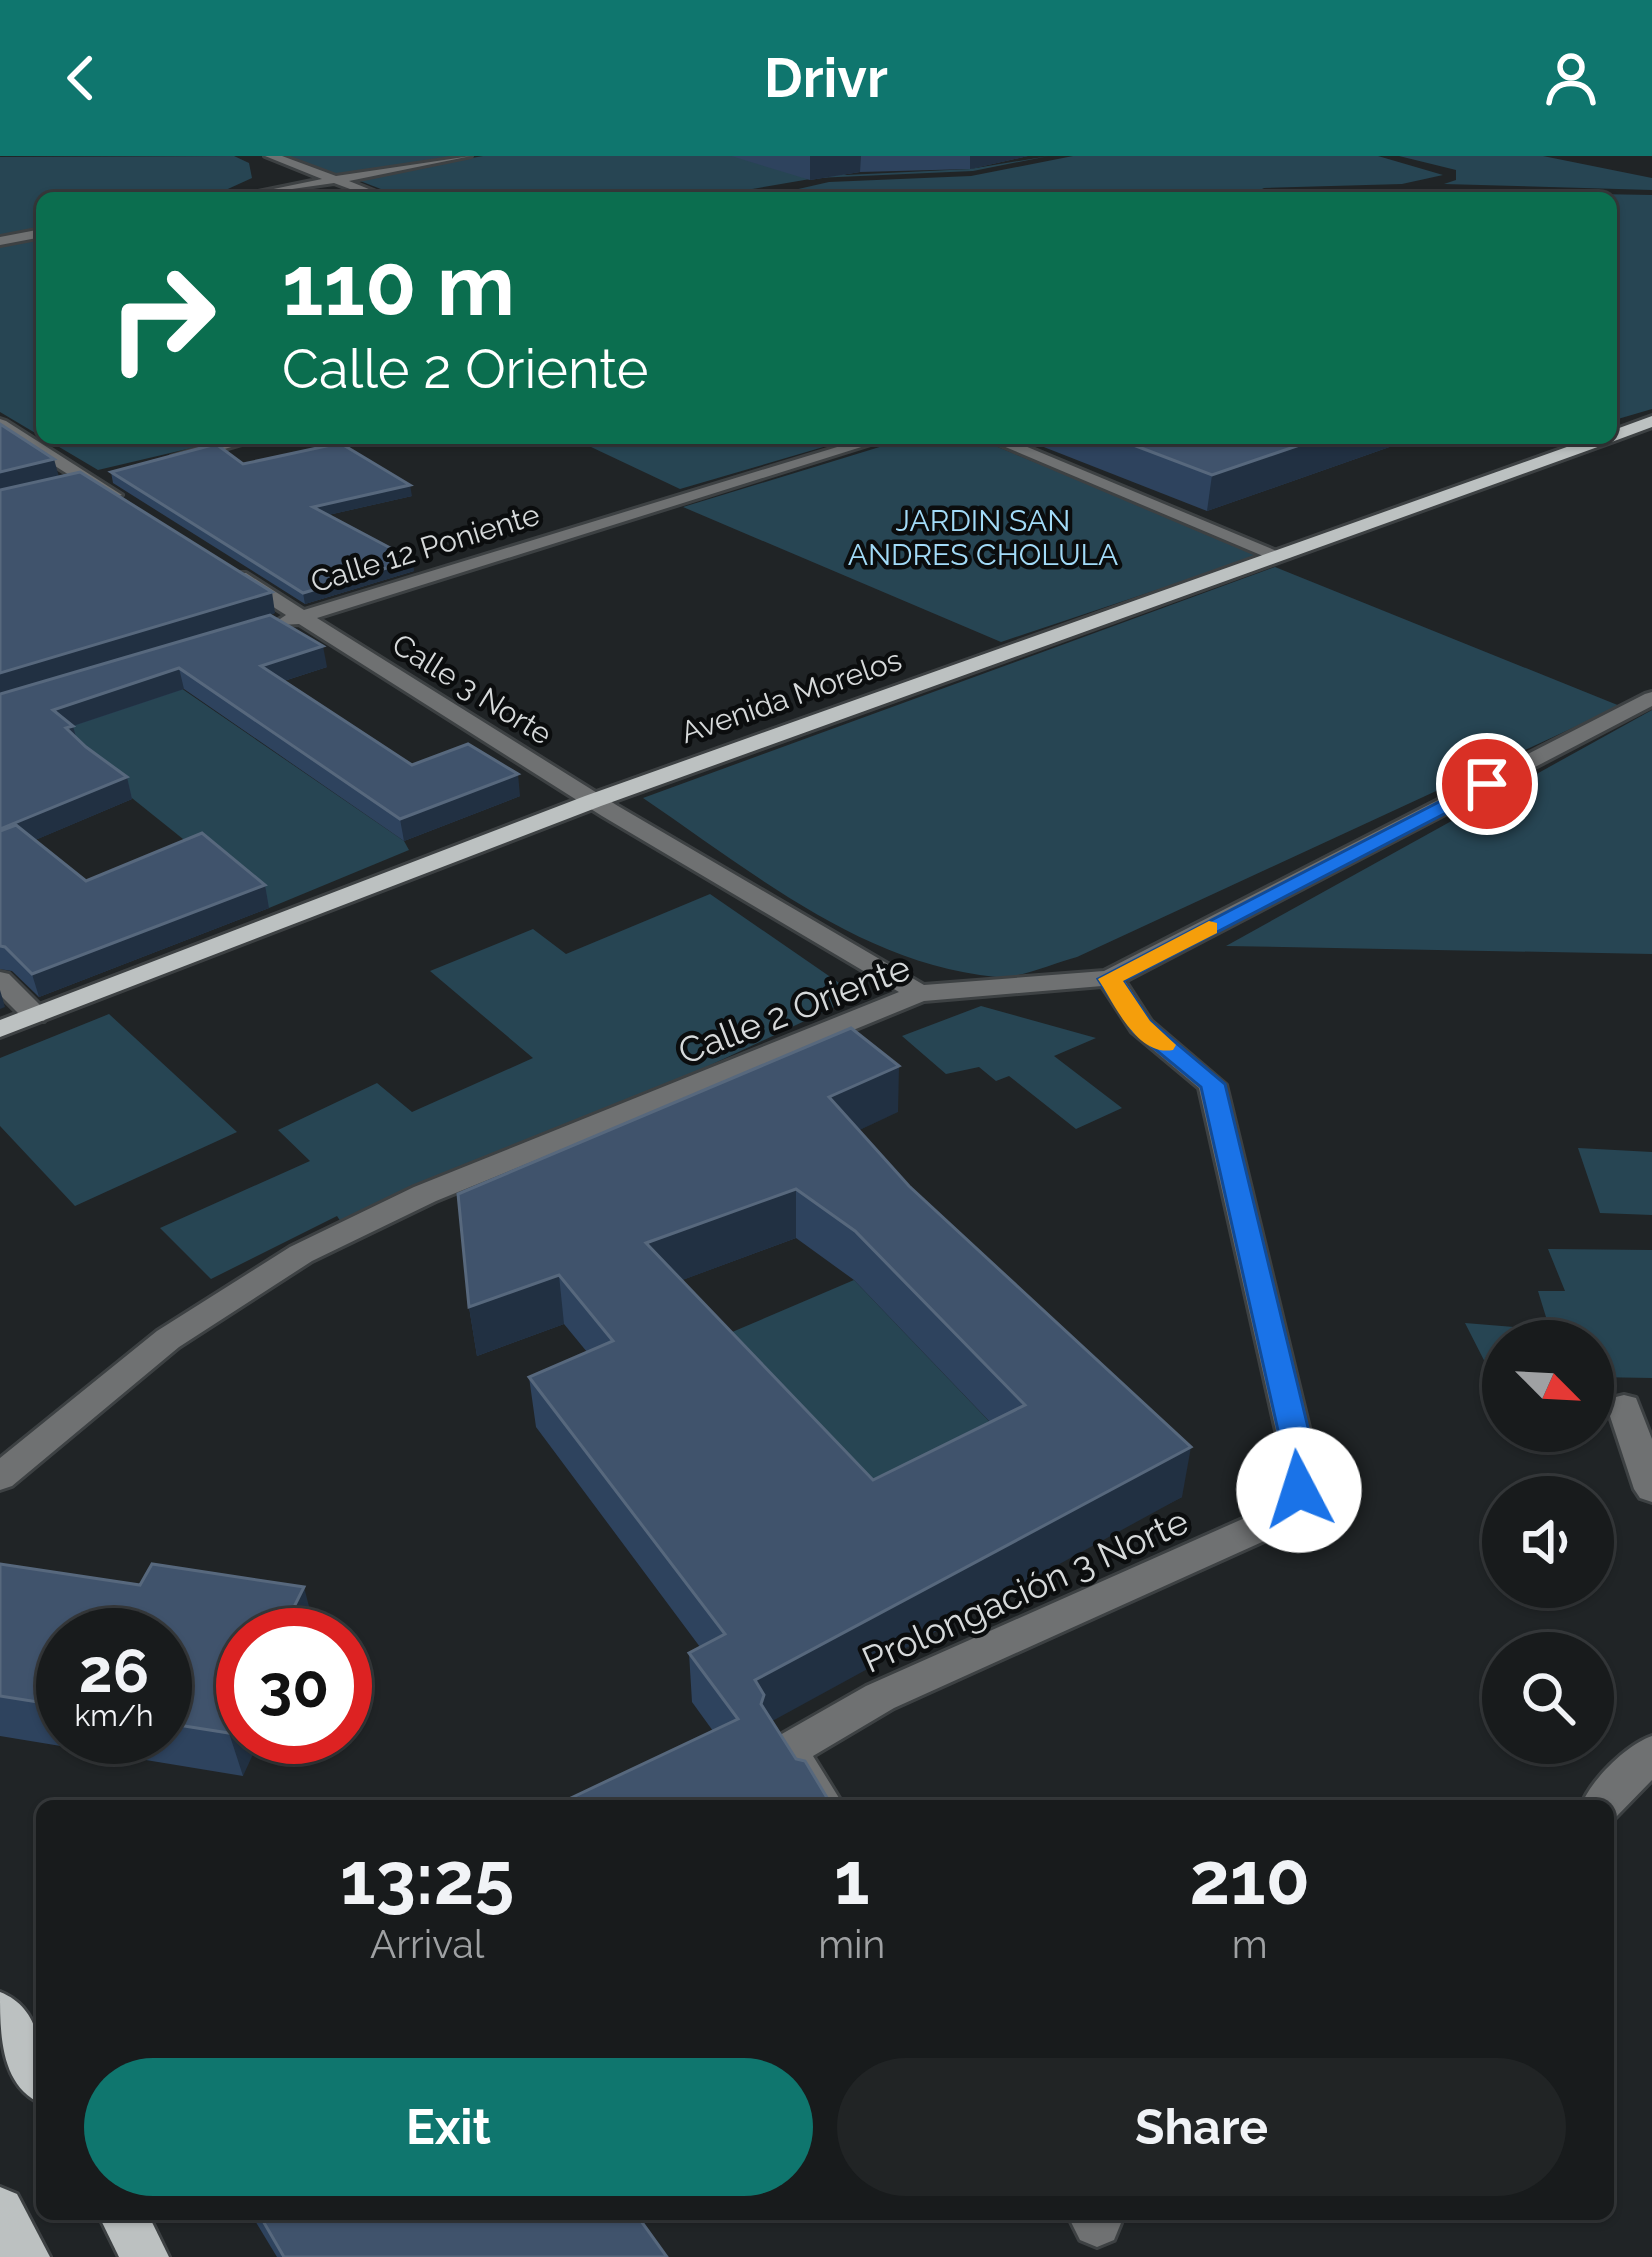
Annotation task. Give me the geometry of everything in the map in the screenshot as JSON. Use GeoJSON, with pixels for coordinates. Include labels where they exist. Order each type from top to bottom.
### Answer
{"type":"FeatureCollection","features":[{"type":"Feature","properties":{"kind":"main road","name":"Avenida Morelos"},"geometry":{"type":"LineString","coordinates":[[1617,435],[1652,421]]}},
{"type":"Feature","properties":{"kind":"main road","name":"Avenida Morelos"},"geometry":{"type":"LineString","coordinates":[[0,1029],[593,801],[1593,444]]}},
{"type":"Feature","properties":{"kind":"main road"},"geometry":{"type":"LineString","coordinates":[[0,2013],[36,2072]]}},
{"type":"Feature","properties":{"kind":"main road"},"geometry":{"type":"LineString","coordinates":[[0,2211],[26,2257]]}},
{"type":"Feature","properties":{"kind":"main road"},"geometry":{"type":"LineString","coordinates":[[125,2220],[145,2257]]}},
{"type":"Feature","properties":{"kind":"street"},"geometry":{"type":"LineString","coordinates":[[271,156],[370,192]]}},
{"type":"Feature","properties":{"kind":"street"},"geometry":{"type":"LineString","coordinates":[[267,192],[465,156]]}},
{"type":"Feature","properties":{"kind":"street"},"geometry":{"type":"LineString","coordinates":[[0,241],[36,234]]}},
{"type":"Feature","properties":{"kind":"street"},"geometry":{"type":"LineString","coordinates":[[0,424],[77,482],[128,505]]}},
{"type":"Feature","properties":{"kind":"street"},"geometry":{"type":"LineString","coordinates":[[155,463],[231,444]]}},
{"type":"Feature","properties":{"kind":"street","name":"Calle 12 Poniente"},"geometry":{"type":"LineString","coordinates":[[261,629],[863,444]]}},
{"type":"Feature","properties":{"kind":"street"},"geometry":{"type":"LineString","coordinates":[[1007,444],[1282,557]]}},
{"type":"Feature","properties":{"kind":"street"},"geometry":{"type":"LineString","coordinates":[[77,482],[118,472]]}},
{"type":"Feature","properties":{"kind":"street","name":"Calle 3 Norte"},"geometry":{"type":"LineString","coordinates":[[224,567],[593,801],[919,994]]}},
{"type":"Feature","properties":{"kind":"street","name":"Calle 2 Oriente"},"geometry":{"type":"LineString","coordinates":[[0,1477],[168,1340],[301,1254],[425,1194],[919,994],[1110,979],[1652,698]]}},
{"type":"Feature","properties":{"kind":"street","name":"Prolongación 3 Norte"},"geometry":{"type":"LineString","coordinates":[[820,1800],[787,1751],[880,1697],[1269,1523],[1299,1490],[1296,1444],[1213,1084],[1141,1026],[1110,979]]}},
{"type":"Feature","properties":{"kind":"street"},"geometry":{"type":"LineString","coordinates":[[0,980],[35,1015]]}},
{"type":"Feature","properties":{"kind":"street"},"geometry":{"type":"LineString","coordinates":[[1624,1407],[1652,1489]]}},
{"type":"Feature","properties":{"kind":"street"},"geometry":{"type":"LineString","coordinates":[[1605,1800],[1652,1753]]}},
{"type":"Feature","properties":{"kind":"green space"},"geometry":{"type":"Polygon","coordinates":[[[234,156],[249,163],[252,178],[221,192],[36,192],[36,230],[0,236],[0,157],[234,156]]]}},
{"type":"Feature","properties":{"kind":"green space"},"geometry":{"type":"Polygon","coordinates":[[[284,156],[456,156],[341,177],[284,156]]]}},
{"type":"Feature","properties":{"kind":"green space"},"geometry":{"type":"Polygon","coordinates":[[[483,156],[798,156],[846,175],[970,169],[1049,156],[973,171],[816,178],[735,192],[389,192],[355,179],[483,156]]]}},
{"type":"Feature","properties":{"kind":"green space"},"geometry":{"type":"Polygon","coordinates":[[[1073,156],[1378,156],[1443,175],[1402,184],[1256,192],[785,192],[829,182],[971,176],[1073,156]]]}},
{"type":"Feature","properties":{"kind":"green space"},"geometry":{"type":"Polygon","coordinates":[[[1399,156],[1543,156],[1652,178],[1652,190],[1444,184],[1456,180],[1456,170],[1399,156]]]}},
{"type":"Feature","properties":{"kind":"green space"},"geometry":{"type":"Polygon","coordinates":[[[1617,194],[1652,195],[1652,409],[1617,419],[1617,194]]]}},
{"type":"Feature","properties":{"kind":"green space"},"geometry":{"type":"Polygon","coordinates":[[[36,235],[36,433],[0,412],[0,242],[36,235]]]}},
{"type":"Feature","properties":{"kind":"green space"},"geometry":{"type":"Polygon","coordinates":[[[54,444],[208,444],[98,470],[54,444]]]}},
{"type":"Feature","properties":{"kind":"green space"},"geometry":{"type":"Polygon","coordinates":[[[585,444],[834,444],[680,489],[585,444]]]}},
{"type":"Feature","properties":{"kind":"green space","name":"JARDIN SAN ANDRES CHOLULA"},"geometry":{"type":"Polygon","coordinates":[[[889,444],[991,444],[1261,555],[1001,642],[683,507],[889,444]]]}},
{"type":"Feature","properties":{"kind":"green space"},"geometry":{"type":"Polygon","coordinates":[[[1275,567],[1620,706],[1077,957],[1005,977],[947,969],[853,934],[767,883],[643,798],[1275,567]]]}},
{"type":"Feature","properties":{"kind":"green space"},"geometry":{"type":"Polygon","coordinates":[[[159,673],[404,841],[409,850],[269,908],[77,754],[59,731],[159,673]]]}},
{"type":"Feature","properties":{"kind":"green space"},"geometry":{"type":"Polygon","coordinates":[[[1652,710],[1652,954],[1226,946],[1652,710]]]}},
{"type":"Feature","properties":{"kind":"green space"},"geometry":{"type":"Polygon","coordinates":[[[710,894],[858,996],[349,1234],[337,1216],[211,1279],[160,1228],[310,1161],[278,1130],[377,1083],[412,1112],[533,1058],[430,971],[533,929],[566,954],[710,894]]]}},
{"type":"Feature","properties":{"kind":"green space"},"geometry":{"type":"Polygon","coordinates":[[[981,1006],[1096,1038],[1054,1056],[1122,1108],[1076,1129],[1009,1076],[996,1081],[979,1067],[946,1074],[902,1036],[981,1006]]]}},
{"type":"Feature","properties":{"kind":"green space"},"geometry":{"type":"Polygon","coordinates":[[[109,1014],[237,1132],[75,1206],[0,1126],[0,1058],[109,1014]]]}},
{"type":"Feature","properties":{"kind":"green space"},"geometry":{"type":"Polygon","coordinates":[[[1578,1148],[1652,1152],[1652,1215],[1600,1213],[1578,1148]]]}},
{"type":"Feature","properties":{"kind":"green space"},"geometry":{"type":"Polygon","coordinates":[[[1548,1249],[1652,1250],[1652,1378],[1614,1377],[1614,1320],[1547,1320],[1538,1291],[1565,1291],[1548,1249]]]}},
{"type":"Feature","properties":{"kind":"green space"},"geometry":{"type":"Polygon","coordinates":[[[854,1280],[1007,1440],[857,1513],[711,1341],[854,1280]]]}},
{"type":"Feature","properties":{"kind":"green space"},"geometry":{"type":"Polygon","coordinates":[[[1465,1323],[1482,1324],[1482,1356],[1465,1323]]]}},
{"type":"Feature","properties":{"kind":"building"},"geometry":{"type":"Polygon","coordinates":[[[0,424],[54,459],[0,472],[0,424]]]}},
{"type":"Feature","properties":{"kind":"building"},"geometry":{"type":"Polygon","coordinates":[[[216,444],[243,464],[342,444],[410,485],[313,507],[413,560],[303,593],[111,472],[216,444]]]}},
{"type":"Feature","properties":{"kind":"building"},"geometry":{"type":"Polygon","coordinates":[[[1131,444],[1302,444],[1212,475],[1131,444]]]}},
{"type":"Feature","properties":{"kind":"building"},"geometry":{"type":"Polygon","coordinates":[[[80,472],[272,592],[0,673],[0,490],[80,472]]]}},
{"type":"Feature","properties":{"kind":"building"},"geometry":{"type":"Polygon","coordinates":[[[270,615],[323,646],[261,666],[412,765],[468,744],[518,774],[400,819],[179,668],[53,710],[73,726],[66,728],[86,747],[127,777],[0,829],[0,694],[270,615]]]}},
{"type":"Feature","properties":{"kind":"building"},"geometry":{"type":"Polygon","coordinates":[[[16,825],[86,881],[202,833],[265,885],[32,974],[0,946],[0,831],[16,825]]]}},
{"type":"Feature","properties":{"kind":"building"},"geometry":{"type":"Polygon","coordinates":[[[851,1028],[899,1066],[829,1097],[909,1186],[1191,1447],[755,1680],[764,1695],[761,1704],[828,1800],[567,1800],[738,1719],[689,1653],[725,1634],[529,1377],[613,1341],[559,1275],[469,1307],[458,1194],[851,1028]],[[796,1189],[646,1243],[873,1480],[1025,1405],[855,1231],[796,1189]]]}},
{"type":"Feature","properties":{"kind":"building"},"geometry":{"type":"Polygon","coordinates":[[[0,1564],[140,1585],[152,1564],[304,1587],[294,1608],[216,1608],[216,1731],[192,1727],[192,1608],[36,1608],[36,1702],[0,1696],[0,1564]]]}},
{"type":"Feature","properties":{"kind":"building"},"geometry":{"type":"Polygon","coordinates":[[[262,2220],[640,2220],[667,2257],[284,2257],[262,2220]]]}},
{"type":"Feature","properties":{"kind":"slow traffic"},"geometry":{"type":"LineString","coordinates":[[1164,1045],[1141,1026],[1110,979],[1209,928]]}},
{"type":"Feature","properties":{"kind":"route"},"geometry":{"type":"LineString","coordinates":[[1299,1490],[1296,1444],[1213,1084],[1141,1026],[1110,979],[1487,784]]}}]}
